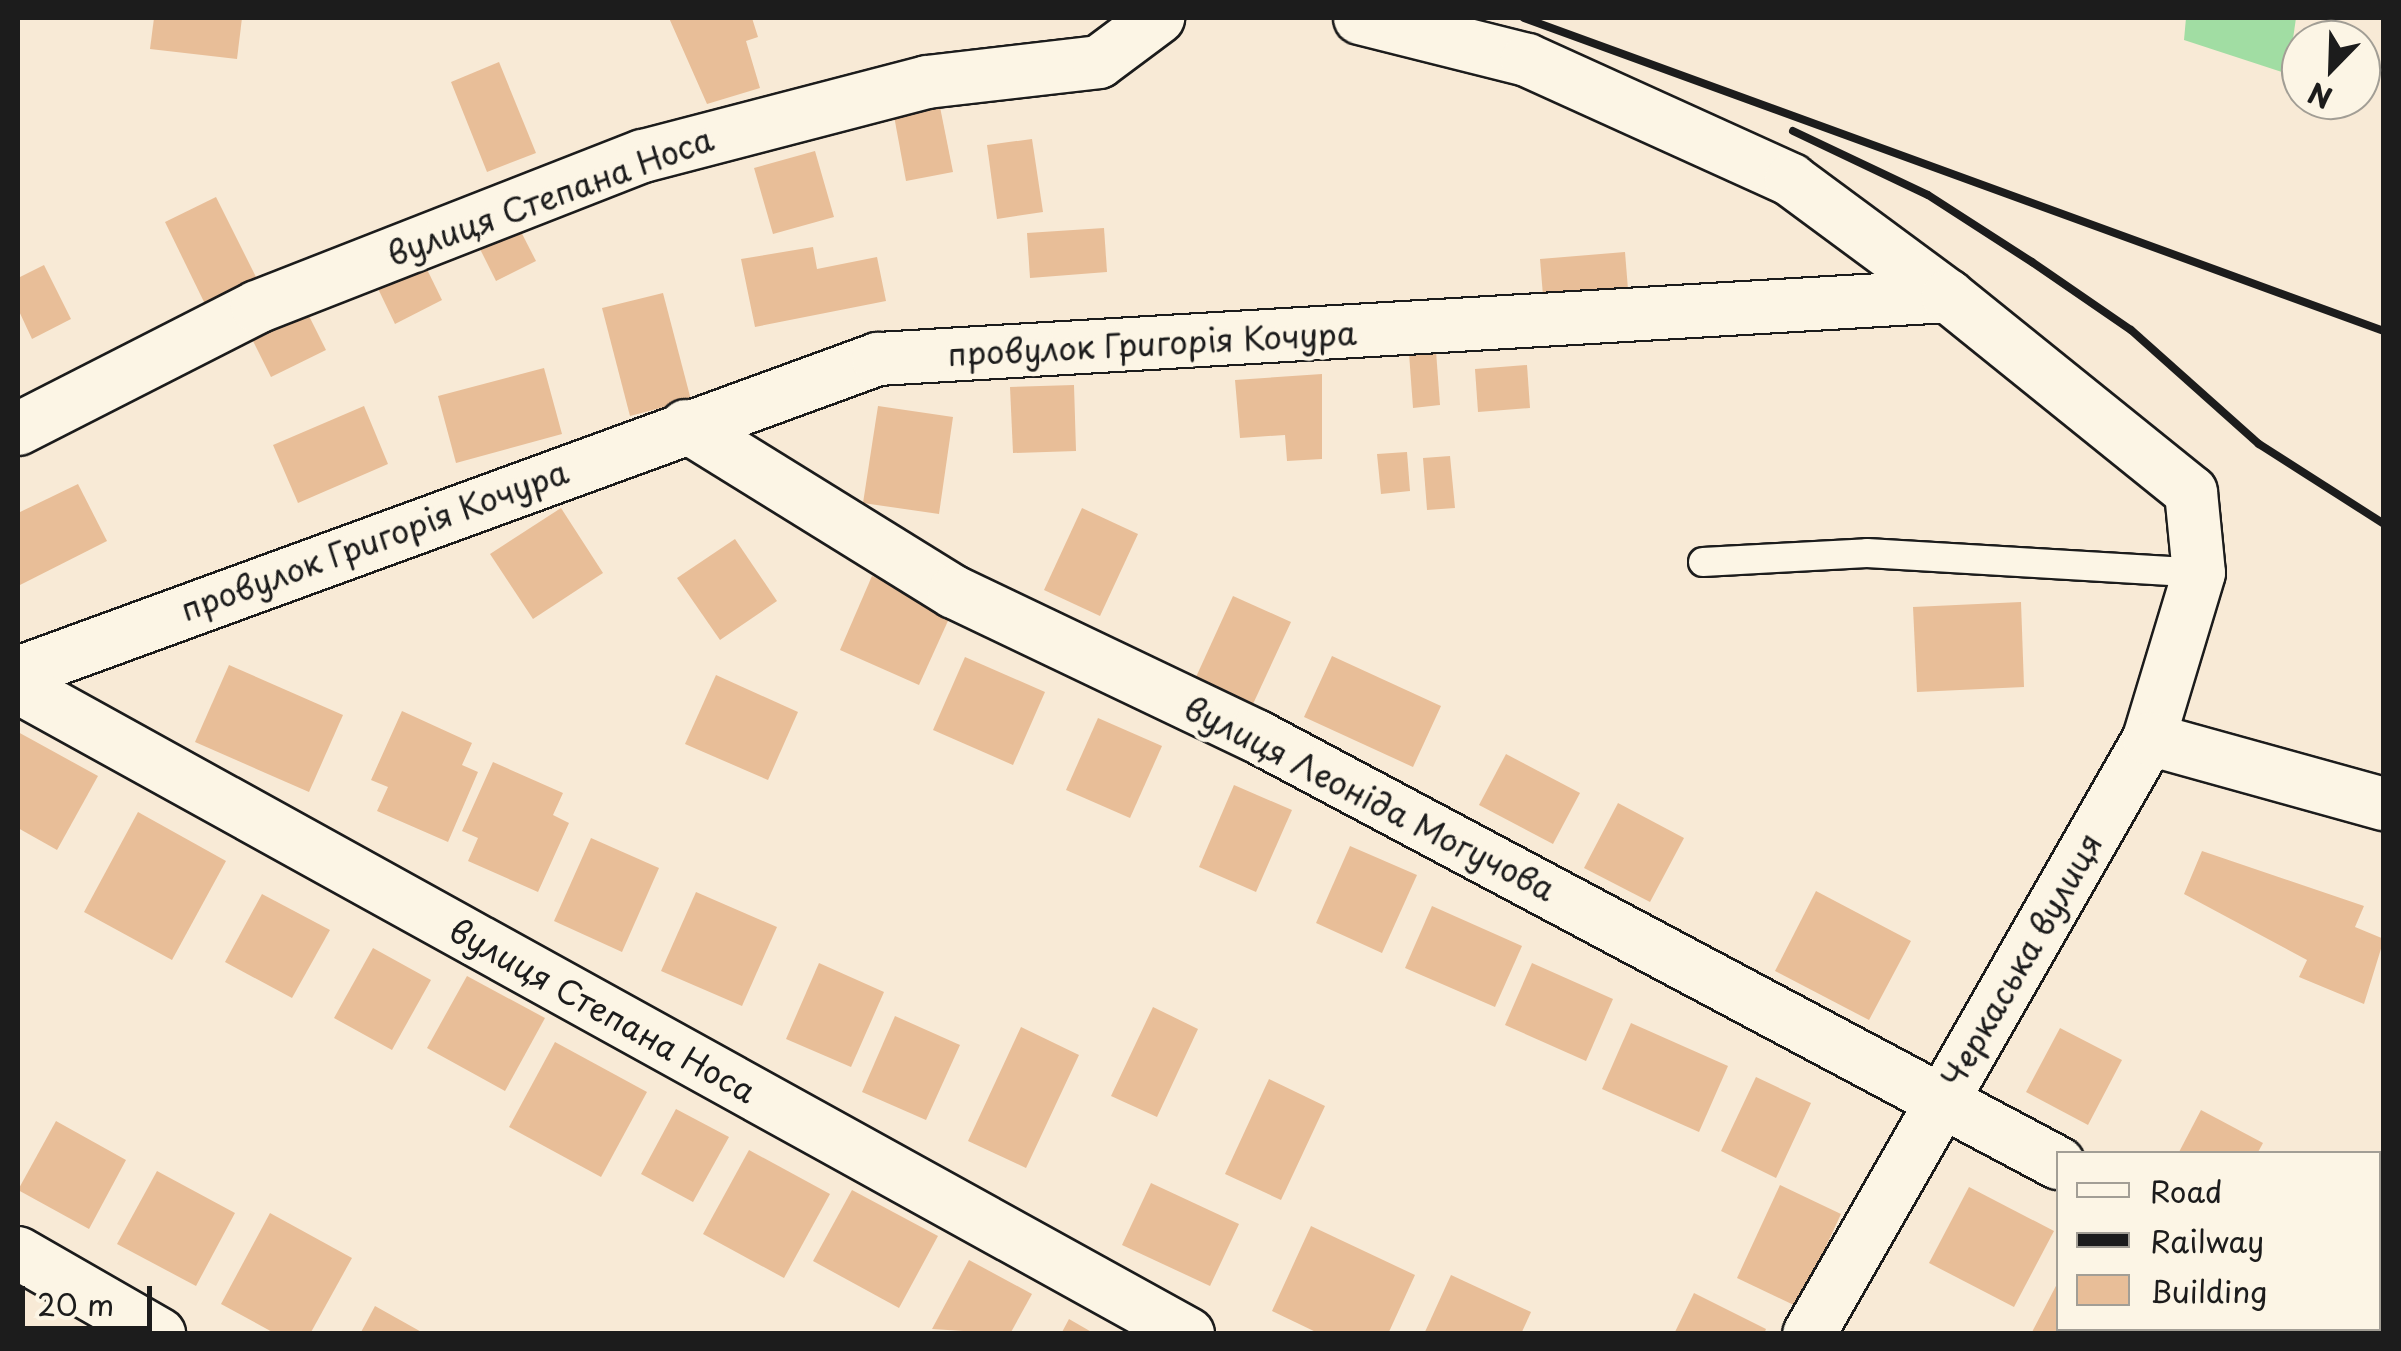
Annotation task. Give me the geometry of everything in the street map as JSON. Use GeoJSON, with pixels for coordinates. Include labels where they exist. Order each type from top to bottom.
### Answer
{"type":"FeatureCollection","features":[{"type":"Feature","properties":{"kind":"street","name":"вулиця Степана Носа"},"geometry":{"type":"LineString","coordinates":[[18,429],[257,307],[642,156],[926,82],[1099,62],[1158,18]]}},
{"type":"Feature","properties":{"kind":"street"},"geometry":{"type":"LineString","coordinates":[[1360,18],[1528,60],[1790,180],[1948,296],[2191,492],[2199,573]]}},
{"type":"Feature","properties":{"kind":"street","name":"провулок Григорія Кочура"},"geometry":{"type":"LineString","coordinates":[[18,673],[878,359],[1948,296]]}},
{"type":"Feature","properties":{"kind":"street","name":"вулиця Леоніда Могучова"},"geometry":{"type":"LineString","coordinates":[[686,426],[954,592],[1256,736],[1942,1096],[2056,1162]]}},
{"type":"Feature","properties":{"kind":"street","name":"Черкаська вулиця"},"geometry":{"type":"LineString","coordinates":[[1809,1334],[2149,738],[2199,573]]}},
{"type":"Feature","properties":{"kind":"street","name":"вулиця Степана Носа"},"geometry":{"type":"LineString","coordinates":[[18,687],[1188,1334]]}},
{"type":"Feature","properties":{"kind":"street"},"geometry":{"type":"LineString","coordinates":[[2149,738],[2384,804]]}},
{"type":"Feature","properties":{"kind":"street"},"geometry":{"type":"LineString","coordinates":[[18,1254],[159,1334]]}},
{"type":"Feature","properties":{"kind":"lane"},"geometry":{"type":"LineString","coordinates":[[1703,562],[1867,553],[2199,573]]}},
{"type":"Feature","properties":{"kind":"green space"},"geometry":{"type":"Polygon","coordinates":[[[2186,18],[2296,18],[2281,20],[2281,72],[2184,40],[2186,18]]]}},
{"type":"Feature","properties":{"kind":"building"},"geometry":{"type":"Polygon","coordinates":[[[154,18],[242,18],[237,59],[150,49],[154,18]]]}},
{"type":"Feature","properties":{"kind":"building"},"geometry":{"type":"Polygon","coordinates":[[[669,18],[752,18],[758,37],[746,41],[760,88],[707,104],[669,18]]]}},
{"type":"Feature","properties":{"kind":"building"},"geometry":{"type":"Polygon","coordinates":[[[499,62],[536,153],[487,172],[451,82],[499,62]]]}},
{"type":"Feature","properties":{"kind":"building"},"geometry":{"type":"Polygon","coordinates":[[[940,107],[953,172],[906,181],[894,116],[940,107]]]}},
{"type":"Feature","properties":{"kind":"building"},"geometry":{"type":"Polygon","coordinates":[[[1032,139],[1043,212],[997,219],[987,145],[1032,139]]]}},
{"type":"Feature","properties":{"kind":"building"},"geometry":{"type":"Polygon","coordinates":[[[815,151],[834,217],[773,234],[754,168],[815,151]]]}},
{"type":"Feature","properties":{"kind":"building"},"geometry":{"type":"Polygon","coordinates":[[[216,197],[258,281],[206,306],[165,222],[216,197]]]}},
{"type":"Feature","properties":{"kind":"building"},"geometry":{"type":"Polygon","coordinates":[[[516,222],[536,261],[496,281],[476,241],[516,222]]]}},
{"type":"Feature","properties":{"kind":"building"},"geometry":{"type":"Polygon","coordinates":[[[1104,228],[1107,272],[1030,278],[1027,233],[1104,228]]]}},
{"type":"Feature","properties":{"kind":"building"},"geometry":{"type":"Polygon","coordinates":[[[813,247],[817,269],[877,257],[886,301],[755,327],[741,259],[813,247]]]}},
{"type":"Feature","properties":{"kind":"building"},"geometry":{"type":"Polygon","coordinates":[[[417,249],[442,300],[395,324],[370,272],[417,249]]]}},
{"type":"Feature","properties":{"kind":"building"},"geometry":{"type":"Polygon","coordinates":[[[1625,252],[1629,302],[1544,308],[1540,259],[1625,252]]]}},
{"type":"Feature","properties":{"kind":"building"},"geometry":{"type":"Polygon","coordinates":[[[44,265],[71,319],[32,339],[18,309],[18,278],[44,265]]]}},
{"type":"Feature","properties":{"kind":"building"},"geometry":{"type":"Polygon","coordinates":[[[663,293],[691,400],[630,416],[602,308],[663,293]]]}},
{"type":"Feature","properties":{"kind":"building"},"geometry":{"type":"Polygon","coordinates":[[[304,306],[326,350],[271,377],[249,333],[304,306]]]}},
{"type":"Feature","properties":{"kind":"building"},"geometry":{"type":"Polygon","coordinates":[[[1436,351],[1440,405],[1413,408],[1409,353],[1436,351]]]}},
{"type":"Feature","properties":{"kind":"building"},"geometry":{"type":"Polygon","coordinates":[[[1527,365],[1530,408],[1478,412],[1475,369],[1527,365]]]}},
{"type":"Feature","properties":{"kind":"building"},"geometry":{"type":"Polygon","coordinates":[[[544,368],[562,434],[456,463],[438,396],[544,368]]]}},
{"type":"Feature","properties":{"kind":"building"},"geometry":{"type":"Polygon","coordinates":[[[1322,374],[1322,459],[1287,461],[1285,435],[1240,438],[1235,380],[1322,374]]]}},
{"type":"Feature","properties":{"kind":"building"},"geometry":{"type":"Polygon","coordinates":[[[1074,385],[1076,451],[1013,453],[1010,387],[1074,385]]]}},
{"type":"Feature","properties":{"kind":"building"},"geometry":{"type":"Polygon","coordinates":[[[364,406],[388,464],[298,503],[273,445],[364,406]]]}},
{"type":"Feature","properties":{"kind":"building"},"geometry":{"type":"Polygon","coordinates":[[[878,406],[953,417],[939,514],[863,503],[878,406]]]}},
{"type":"Feature","properties":{"kind":"building"},"geometry":{"type":"Polygon","coordinates":[[[1407,452],[1410,491],[1381,494],[1377,454],[1407,452]]]}},
{"type":"Feature","properties":{"kind":"building"},"geometry":{"type":"Polygon","coordinates":[[[1450,456],[1455,508],[1427,510],[1423,458],[1450,456]]]}},
{"type":"Feature","properties":{"kind":"building"},"geometry":{"type":"Polygon","coordinates":[[[78,484],[107,541],[18,586],[18,513],[78,484]]]}},
{"type":"Feature","properties":{"kind":"building"},"geometry":{"type":"Polygon","coordinates":[[[561,508],[603,573],[533,619],[490,554],[561,508]]]}},
{"type":"Feature","properties":{"kind":"building"},"geometry":{"type":"Polygon","coordinates":[[[1082,508],[1138,534],[1100,616],[1044,590],[1082,508]]]}},
{"type":"Feature","properties":{"kind":"building"},"geometry":{"type":"Polygon","coordinates":[[[735,539],[777,601],[720,640],[677,578],[735,539]]]}},
{"type":"Feature","properties":{"kind":"building"},"geometry":{"type":"Polygon","coordinates":[[[872,576],[952,612],[919,685],[840,650],[872,576]]]}},
{"type":"Feature","properties":{"kind":"building"},"geometry":{"type":"Polygon","coordinates":[[[1233,596],[1291,622],[1253,704],[1196,677],[1233,596]]]}},
{"type":"Feature","properties":{"kind":"building"},"geometry":{"type":"Polygon","coordinates":[[[2021,602],[2024,687],[1917,692],[1913,607],[2021,602]]]}},
{"type":"Feature","properties":{"kind":"building"},"geometry":{"type":"Polygon","coordinates":[[[1332,656],[1441,706],[1413,767],[1304,717],[1332,656]]]}},
{"type":"Feature","properties":{"kind":"building"},"geometry":{"type":"Polygon","coordinates":[[[965,657],[1045,692],[1013,765],[933,730],[965,657]]]}},
{"type":"Feature","properties":{"kind":"building"},"geometry":{"type":"Polygon","coordinates":[[[229,665],[343,715],[309,792],[195,742],[229,665]]]}},
{"type":"Feature","properties":{"kind":"building"},"geometry":{"type":"Polygon","coordinates":[[[716,675],[798,712],[768,780],[685,744],[716,675]]]}},
{"type":"Feature","properties":{"kind":"building"},"geometry":{"type":"Polygon","coordinates":[[[402,711],[472,743],[462,765],[478,772],[448,842],[377,811],[388,787],[371,780],[402,711]]]}},
{"type":"Feature","properties":{"kind":"building"},"geometry":{"type":"Polygon","coordinates":[[[1098,718],[1162,746],[1130,818],[1066,790],[1098,718]]]}},
{"type":"Feature","properties":{"kind":"building"},"geometry":{"type":"Polygon","coordinates":[[[18,732],[98,776],[57,850],[18,828],[18,732]]]}},
{"type":"Feature","properties":{"kind":"building"},"geometry":{"type":"Polygon","coordinates":[[[1506,754],[1580,793],[1553,844],[1479,805],[1506,754]]]}},
{"type":"Feature","properties":{"kind":"building"},"geometry":{"type":"Polygon","coordinates":[[[493,762],[563,793],[553,815],[569,823],[538,892],[468,861],[478,838],[462,831],[493,762]]]}},
{"type":"Feature","properties":{"kind":"building"},"geometry":{"type":"Polygon","coordinates":[[[1234,785],[1292,810],[1256,892],[1199,867],[1234,785]]]}},
{"type":"Feature","properties":{"kind":"building"},"geometry":{"type":"Polygon","coordinates":[[[1618,803],[1684,838],[1650,902],[1584,868],[1618,803]]]}},
{"type":"Feature","properties":{"kind":"building"},"geometry":{"type":"Polygon","coordinates":[[[138,812],[226,861],[172,960],[84,912],[138,812]]]}},
{"type":"Feature","properties":{"kind":"building"},"geometry":{"type":"Polygon","coordinates":[[[591,838],[659,868],[622,952],[554,921],[591,838]]]}},
{"type":"Feature","properties":{"kind":"building"},"geometry":{"type":"Polygon","coordinates":[[[1350,846],[1417,875],[1382,953],[1316,923],[1350,846]]]}},
{"type":"Feature","properties":{"kind":"building"},"geometry":{"type":"Polygon","coordinates":[[[2202,851],[2364,906],[2355,927],[2384,939],[2364,1004],[2299,977],[2307,960],[2184,894],[2202,851]]]}},
{"type":"Feature","properties":{"kind":"building"},"geometry":{"type":"Polygon","coordinates":[[[1816,891],[1911,941],[1869,1020],[1775,971],[1816,891]]]}},
{"type":"Feature","properties":{"kind":"building"},"geometry":{"type":"Polygon","coordinates":[[[696,892],[777,927],[742,1006],[661,971],[696,892]]]}},
{"type":"Feature","properties":{"kind":"building"},"geometry":{"type":"Polygon","coordinates":[[[262,894],[330,930],[292,998],[225,962],[262,894]]]}},
{"type":"Feature","properties":{"kind":"building"},"geometry":{"type":"Polygon","coordinates":[[[1432,906],[1522,946],[1495,1007],[1405,968],[1432,906]]]}},
{"type":"Feature","properties":{"kind":"building"},"geometry":{"type":"Polygon","coordinates":[[[373,948],[431,980],[392,1050],[334,1018],[373,948]]]}},
{"type":"Feature","properties":{"kind":"building"},"geometry":{"type":"Polygon","coordinates":[[[819,963],[884,992],[851,1067],[786,1039],[819,963]]]}},
{"type":"Feature","properties":{"kind":"building"},"geometry":{"type":"Polygon","coordinates":[[[1532,963],[1613,999],[1586,1061],[1505,1025],[1532,963]]]}},
{"type":"Feature","properties":{"kind":"building"},"geometry":{"type":"Polygon","coordinates":[[[467,976],[545,1018],[505,1091],[427,1048],[467,976]]]}},
{"type":"Feature","properties":{"kind":"building"},"geometry":{"type":"Polygon","coordinates":[[[1153,1007],[1198,1029],[1157,1117],[1111,1096],[1153,1007]]]}},
{"type":"Feature","properties":{"kind":"building"},"geometry":{"type":"Polygon","coordinates":[[[895,1016],[960,1045],[926,1120],[862,1092],[895,1016]]]}},
{"type":"Feature","properties":{"kind":"building"},"geometry":{"type":"Polygon","coordinates":[[[1631,1023],[1728,1066],[1699,1132],[1602,1089],[1631,1023]]]}},
{"type":"Feature","properties":{"kind":"building"},"geometry":{"type":"Polygon","coordinates":[[[1021,1027],[1079,1055],[1026,1168],[968,1141],[1021,1027]]]}},
{"type":"Feature","properties":{"kind":"building"},"geometry":{"type":"Polygon","coordinates":[[[2060,1028],[2122,1060],[2088,1125],[2026,1092],[2060,1028]]]}},
{"type":"Feature","properties":{"kind":"building"},"geometry":{"type":"Polygon","coordinates":[[[555,1042],[647,1092],[601,1177],[509,1127],[555,1042]]]}},
{"type":"Feature","properties":{"kind":"building"},"geometry":{"type":"Polygon","coordinates":[[[1756,1077],[1811,1103],[1776,1178],[1721,1151],[1756,1077]]]}},
{"type":"Feature","properties":{"kind":"building"},"geometry":{"type":"Polygon","coordinates":[[[1269,1079],[1325,1106],[1281,1200],[1225,1174],[1269,1079]]]}},
{"type":"Feature","properties":{"kind":"building"},"geometry":{"type":"Polygon","coordinates":[[[676,1109],[729,1137],[693,1202],[641,1174],[676,1109]]]}},
{"type":"Feature","properties":{"kind":"building"},"geometry":{"type":"Polygon","coordinates":[[[2201,1110],[2263,1143],[2259,1151],[2180,1151],[2201,1110]]]}},
{"type":"Feature","properties":{"kind":"building"},"geometry":{"type":"Polygon","coordinates":[[[56,1121],[126,1160],[89,1229],[18,1190],[56,1121]]]}},
{"type":"Feature","properties":{"kind":"building"},"geometry":{"type":"Polygon","coordinates":[[[749,1150],[830,1194],[784,1278],[703,1234],[749,1150]]]}},
{"type":"Feature","properties":{"kind":"building"},"geometry":{"type":"Polygon","coordinates":[[[157,1171],[235,1213],[196,1286],[117,1244],[157,1171]]]}},
{"type":"Feature","properties":{"kind":"building"},"geometry":{"type":"Polygon","coordinates":[[[1151,1183],[1239,1224],[1210,1286],[1122,1245],[1151,1183]]]}},
{"type":"Feature","properties":{"kind":"building"},"geometry":{"type":"Polygon","coordinates":[[[1780,1185],[1841,1214],[1798,1307],[1737,1278],[1780,1185]]]}},
{"type":"Feature","properties":{"kind":"building"},"geometry":{"type":"Polygon","coordinates":[[[1969,1187],[2054,1231],[2014,1307],[1929,1263],[1969,1187]]]}},
{"type":"Feature","properties":{"kind":"building"},"geometry":{"type":"Polygon","coordinates":[[[852,1190],[938,1236],[899,1308],[813,1261],[852,1190]]]}},
{"type":"Feature","properties":{"kind":"building"},"geometry":{"type":"Polygon","coordinates":[[[270,1213],[352,1258],[310,1334],[276,1334],[221,1304],[270,1213]]]}},
{"type":"Feature","properties":{"kind":"building"},"geometry":{"type":"Polygon","coordinates":[[[2381,1214],[2384,1215],[2384,1298],[2381,1296],[2381,1214]]]}},
{"type":"Feature","properties":{"kind":"building"},"geometry":{"type":"Polygon","coordinates":[[[1311,1226],[1415,1275],[1388,1334],[1320,1334],[1272,1311],[1311,1226]]]}},
{"type":"Feature","properties":{"kind":"building"},"geometry":{"type":"Polygon","coordinates":[[[969,1260],[1032,1294],[1010,1334],[932,1329],[969,1260]]]}},
{"type":"Feature","properties":{"kind":"building"},"geometry":{"type":"Polygon","coordinates":[[[1451,1275],[1531,1312],[1521,1334],[1424,1334],[1451,1275]]]}},
{"type":"Feature","properties":{"kind":"building"},"geometry":{"type":"Polygon","coordinates":[[[2056,1286],[2056,1331],[2129,1334],[2031,1334],[2056,1286]]]}},
{"type":"Feature","properties":{"kind":"building"},"geometry":{"type":"Polygon","coordinates":[[[1694,1293],[1766,1329],[1764,1334],[1674,1334],[1694,1293]]]}},
{"type":"Feature","properties":{"kind":"building"},"geometry":{"type":"Polygon","coordinates":[[[375,1306],[425,1334],[360,1334],[375,1306]]]}},
{"type":"Feature","properties":{"kind":"building"},"geometry":{"type":"Polygon","coordinates":[[[1069,1319],[1095,1334],[1061,1334],[1069,1319]]]}},
{"type":"Feature","properties":{"kind":"railway"},"geometry":{"type":"LineString","coordinates":[[1524,18],[2384,331]]}},
{"type":"Feature","properties":{"kind":"railway"},"geometry":{"type":"LineString","coordinates":[[1793,131],[1928,195],[2032,262],[2131,330],[2259,444],[2384,524]]}}]}
